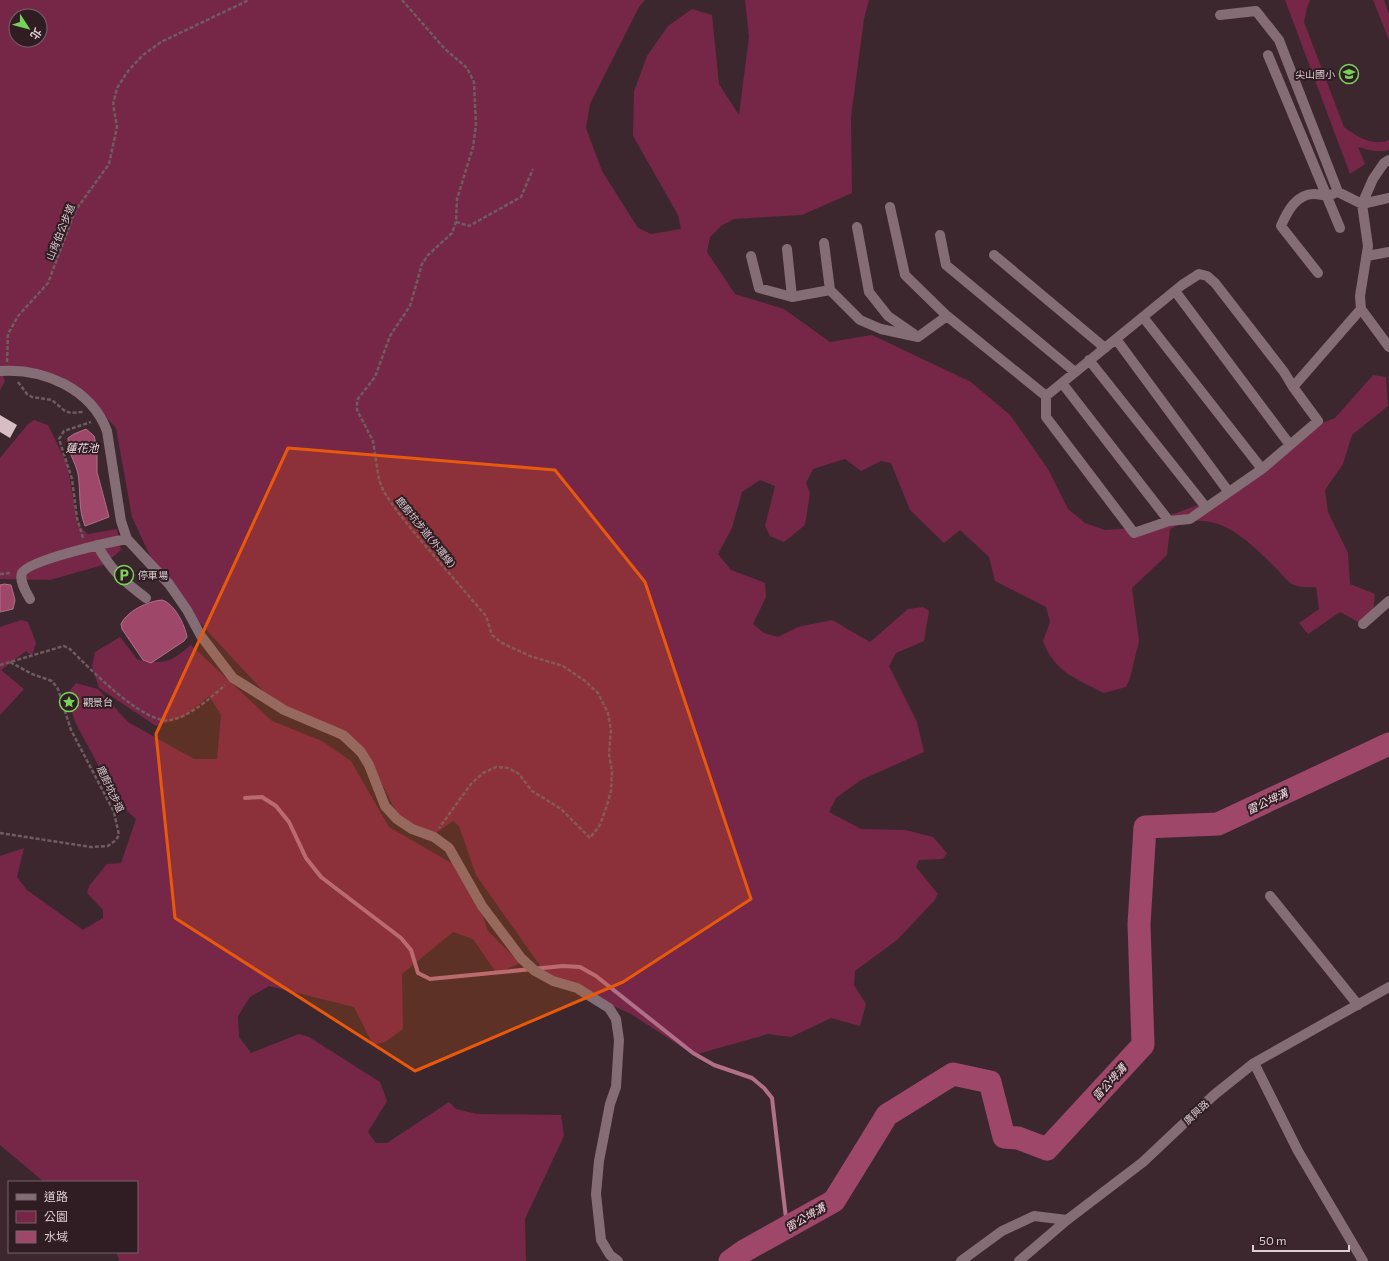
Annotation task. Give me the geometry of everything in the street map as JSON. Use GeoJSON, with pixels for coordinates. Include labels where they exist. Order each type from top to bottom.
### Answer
{"type":"FeatureCollection","features":[{"type":"Feature","properties":{"kind":"street"},"geometry":{"type":"LineString","coordinates":[[1220,15],[1256,11],[1279,40],[1338,192],[1362,204],[1389,198]]}},
{"type":"Feature","properties":{"kind":"street"},"geometry":{"type":"LineString","coordinates":[[1268,55],[1328,196],[1340,228]]}},
{"type":"Feature","properties":{"kind":"street"},"geometry":{"type":"LineString","coordinates":[[1389,160],[1384,163],[1373,179],[1362,204],[1368,246],[1360,296],[1361,309],[1389,347]]}},
{"type":"Feature","properties":{"kind":"street"},"geometry":{"type":"LineString","coordinates":[[1318,273],[1281,226],[1288,210],[1300,198],[1313,194],[1328,196],[1338,192]]}},
{"type":"Feature","properties":{"kind":"street"},"geometry":{"type":"LineString","coordinates":[[890,207],[905,275],[947,316],[1046,396]]}},
{"type":"Feature","properties":{"kind":"street"},"geometry":{"type":"LineString","coordinates":[[857,227],[869,292],[888,316],[918,338]]}},
{"type":"Feature","properties":{"kind":"street"},"geometry":{"type":"LineString","coordinates":[[940,235],[946,265],[1075,372]]}},
{"type":"Feature","properties":{"kind":"street"},"geometry":{"type":"LineString","coordinates":[[824,243],[830,290],[860,320],[881,329],[918,338]]}},
{"type":"Feature","properties":{"kind":"street"},"geometry":{"type":"LineString","coordinates":[[787,249],[792,297]]}},
{"type":"Feature","properties":{"kind":"street"},"geometry":{"type":"LineString","coordinates":[[1367,256],[1389,252]]}},
{"type":"Feature","properties":{"kind":"street"},"geometry":{"type":"LineString","coordinates":[[994,255],[1105,348]]}},
{"type":"Feature","properties":{"kind":"street"},"geometry":{"type":"LineString","coordinates":[[751,256],[759,288],[792,297],[830,290]]}},
{"type":"Feature","properties":{"kind":"street"},"geometry":{"type":"LineString","coordinates":[[1198,274],[1207,276],[1215,283],[1284,372],[1318,421],[1262,469],[1205,506],[1190,519],[1169,521],[1134,533],[1046,417],[1046,396],[1198,274]]}},
{"type":"Feature","properties":{"kind":"street"},"geometry":{"type":"LineString","coordinates":[[1175,291],[1290,445]]}},
{"type":"Feature","properties":{"kind":"street"},"geometry":{"type":"LineString","coordinates":[[1293,387],[1361,309]]}},
{"type":"Feature","properties":{"kind":"street"},"geometry":{"type":"LineString","coordinates":[[918,338],[947,316]]}},
{"type":"Feature","properties":{"kind":"street"},"geometry":{"type":"LineString","coordinates":[[1143,317],[1262,469]]}},
{"type":"Feature","properties":{"kind":"street"},"geometry":{"type":"LineString","coordinates":[[1116,339],[1228,491]]}},
{"type":"Feature","properties":{"kind":"street"},"geometry":{"type":"LineString","coordinates":[[1089,360],[1205,506]]}},
{"type":"Feature","properties":{"kind":"street"},"geometry":{"type":"LineString","coordinates":[[0,371],[34,373],[50,377],[67,385],[91,403],[102,418],[107,431],[121,521],[127,539],[169,584],[187,610],[201,636],[233,678],[284,710],[343,735],[361,752],[369,765],[385,806],[397,819],[412,829],[434,837],[448,848],[482,906],[524,961],[535,971],[553,982],[577,988],[609,1008],[616,1019],[619,1040],[616,1087],[610,1104],[598,1161],[596,1194],[601,1240],[610,1255],[618,1261]]}},
{"type":"Feature","properties":{"kind":"street"},"geometry":{"type":"LineString","coordinates":[[1062,383],[1169,521]]}},
{"type":"Feature","properties":{"kind":"street"},"geometry":{"type":"LineString","coordinates":[[30,599],[22,581],[22,574],[26,569],[34,564],[97,545],[127,539]]}},
{"type":"Feature","properties":{"kind":"street"},"geometry":{"type":"LineString","coordinates":[[97,545],[110,567],[121,580],[146,598]]}},
{"type":"Feature","properties":{"kind":"street"},"geometry":{"type":"LineString","coordinates":[[1363,624],[1389,601]]}},
{"type":"Feature","properties":{"kind":"street"},"geometry":{"type":"LineString","coordinates":[[1270,896],[1358,1005]]}},
{"type":"Feature","properties":{"kind":"street","name":"廣興路"},"geometry":{"type":"LineString","coordinates":[[1019,1261],[1067,1220],[1143,1162],[1214,1095],[1254,1063],[1389,987]]}},
{"type":"Feature","properties":{"kind":"street"},"geometry":{"type":"LineString","coordinates":[[1254,1063],[1298,1151],[1363,1261]]}},
{"type":"Feature","properties":{"kind":"street"},"geometry":{"type":"LineString","coordinates":[[961,1261],[1002,1231],[1034,1216],[1067,1220]]}},
{"type":"Feature","properties":{"kind":"path","name":"山背伯公步道"},"geometry":{"type":"LineString","coordinates":[[11,372],[7,360],[8,334],[18,316],[48,283],[75,211],[109,164],[117,128],[113,104],[117,88],[128,71],[143,55],[161,42],[249,0]]}},
{"type":"Feature","properties":{"kind":"path","name":"鹿廚坑步道(外環線)"},"geometry":{"type":"LineString","coordinates":[[402,0],[445,49],[467,68],[474,82],[476,125],[472,147],[458,199],[456,222],[452,233],[428,255],[422,264],[410,306],[390,336],[375,377],[357,400],[357,410],[374,441],[378,475],[384,492],[396,511],[486,616],[492,635],[502,643],[530,656],[562,666],[585,681],[598,694],[608,713],[611,730],[609,754],[612,771],[611,791],[608,805],[600,825],[590,838],[562,809],[532,791],[519,774],[508,768],[496,767],[483,773],[470,784],[446,817],[434,837]]}},
{"type":"Feature","properties":{"kind":"path"},"geometry":{"type":"LineString","coordinates":[[407,4],[410,0]]}},
{"type":"Feature","properties":{"kind":"path"},"geometry":{"type":"LineString","coordinates":[[456,222],[470,226],[521,197],[533,169]]}},
{"type":"Feature","properties":{"kind":"path"},"geometry":{"type":"LineString","coordinates":[[11,372],[27,394],[32,397],[52,400],[65,411],[71,413],[86,412]]}},
{"type":"Feature","properties":{"kind":"path"},"geometry":{"type":"LineString","coordinates":[[86,549],[77,518],[72,479],[59,439],[64,432],[89,424],[92,421]]}},
{"type":"Feature","properties":{"kind":"path"},"geometry":{"type":"LineString","coordinates":[[0,665],[64,646],[70,649],[116,694],[151,717],[162,720],[172,720],[192,710],[233,678]]}},
{"type":"Feature","properties":{"kind":"path","name":"鹿廚坑步道"},"geometry":{"type":"LineString","coordinates":[[0,833],[90,847],[108,846],[116,840],[119,834],[114,812],[71,730],[58,689],[52,681],[32,674],[10,662]]}},
{"type":"Feature","properties":{"kind":"highlighted area"},"geometry":{"type":"Polygon","coordinates":[[[288,448],[555,470],[645,582],[751,899],[623,982],[415,1071],[175,918],[156,734],[288,448]]]}},
{"type":"Feature","properties":{"kind":"green space"},"geometry":{"type":"Polygon","coordinates":[[[0,0],[645,0],[639,7],[590,104],[586,128],[602,171],[638,228],[651,234],[681,229],[678,215],[633,136],[634,91],[647,56],[668,26],[692,9],[712,15],[719,84],[739,115],[749,37],[745,0],[869,0],[864,19],[851,117],[852,193],[802,215],[734,219],[721,226],[710,237],[707,252],[735,294],[784,309],[830,342],[872,335],[971,382],[1010,415],[1048,469],[1068,509],[1085,523],[1105,530],[1135,528],[1231,493],[1302,431],[1335,418],[1373,375],[1386,377],[1388,406],[1352,435],[1343,464],[1325,490],[1328,512],[1348,553],[1350,584],[1375,594],[1373,614],[1360,623],[1340,612],[1308,634],[1299,623],[1319,609],[1316,587],[1302,587],[1292,584],[1253,546],[1228,529],[1215,523],[1201,521],[1186,523],[1170,529],[1167,555],[1132,588],[1139,641],[1130,678],[1126,687],[1104,693],[1076,679],[1053,660],[1043,641],[1050,622],[1046,607],[995,581],[989,557],[960,530],[944,543],[910,510],[891,463],[881,461],[861,471],[845,459],[813,469],[806,483],[810,493],[805,525],[784,542],[770,536],[765,526],[775,486],[760,480],[742,492],[732,528],[718,554],[731,570],[765,583],[766,597],[753,624],[764,633],[778,637],[798,627],[832,620],[870,642],[908,609],[923,607],[929,611],[924,641],[896,653],[889,666],[917,722],[924,752],[861,780],[836,798],[829,812],[861,829],[905,830],[933,837],[947,853],[943,859],[919,860],[916,867],[938,894],[934,901],[897,940],[855,971],[854,985],[866,1004],[860,1026],[831,1018],[791,1037],[768,1034],[694,1055],[631,1014],[564,984],[543,970],[476,875],[459,826],[453,821],[430,837],[402,823],[368,757],[267,695],[186,608],[151,558],[132,517],[116,428],[85,395],[60,380],[2,374],[5,381],[0,390],[0,0]]]}},
{"type":"Feature","properties":{"kind":"green space"},"geometry":{"type":"Polygon","coordinates":[[[1285,0],[1310,0],[1304,22],[1344,127],[1365,140],[1383,142],[1389,140],[1389,150],[1385,151],[1370,150],[1358,147],[1365,164],[1350,174],[1285,0]]]}},
{"type":"Feature","properties":{"kind":"green space"},"geometry":{"type":"Polygon","coordinates":[[[1373,0],[1384,0],[1389,14],[1389,40],[1373,0]]]}},
{"type":"Feature","properties":{"kind":"green space"},"geometry":{"type":"Polygon","coordinates":[[[34,420],[48,425],[67,464],[78,525],[88,534],[117,529],[121,550],[103,565],[50,580],[0,579],[0,458],[28,424],[34,420]]]}},
{"type":"Feature","properties":{"kind":"green space"},"geometry":{"type":"Polygon","coordinates":[[[21,620],[28,622],[36,643],[32,656],[26,651],[1,670],[24,689],[0,715],[0,627],[21,620]]]}},
{"type":"Feature","properties":{"kind":"green space"},"geometry":{"type":"Polygon","coordinates":[[[120,637],[138,660],[161,662],[172,659],[191,645],[272,721],[322,741],[351,761],[389,827],[453,864],[475,894],[488,931],[520,963],[497,974],[473,939],[453,932],[402,974],[403,1029],[385,1042],[373,1045],[354,1007],[269,986],[250,997],[238,1016],[239,1037],[251,1053],[299,1034],[309,1037],[380,1082],[387,1101],[368,1132],[376,1143],[387,1143],[449,1102],[456,1109],[477,1114],[561,1115],[564,1136],[525,1219],[526,1261],[118,1261],[119,1259],[116,1253],[138,1253],[138,1181],[43,1181],[0,1145],[0,856],[24,848],[17,877],[27,890],[83,930],[103,918],[103,910],[87,893],[89,886],[107,864],[121,863],[136,819],[119,804],[75,722],[67,694],[76,683],[98,689],[128,722],[194,759],[217,759],[221,715],[209,696],[185,716],[156,726],[99,688],[92,666],[95,652],[120,637]]]}},
{"type":"Feature","properties":{"kind":"water","name":"蓮花池"},"geometry":{"type":"Polygon","coordinates":[[[86,429],[94,436],[97,447],[97,472],[109,517],[85,526],[80,507],[78,474],[70,453],[68,438],[86,429]]]}},
{"type":"Feature","properties":{"kind":"water"},"geometry":{"type":"Polygon","coordinates":[[[0,585],[11,585],[15,600],[13,609],[0,612],[0,585]]]}},
{"type":"Feature","properties":{"kind":"water"},"geometry":{"type":"Polygon","coordinates":[[[162,600],[171,605],[175,610],[184,627],[187,637],[184,641],[151,663],[143,660],[122,629],[121,624],[128,615],[138,608],[151,602],[162,600]]]}},
{"type":"Feature","properties":{"kind":"building"},"geometry":{"type":"Polygon","coordinates":[[[0,415],[17,425],[10,438],[0,432],[0,415]]]}},
{"type":"Feature","properties":{"kind":"waterway","name":"雷公埤溝"},"geometry":{"type":"LineString","coordinates":[[730,1261],[744,1251],[834,1201],[887,1115],[953,1074],[990,1082],[1004,1137],[1018,1138],[1047,1149],[1143,1045],[1139,924],[1145,827],[1218,824],[1389,744]]}},
{"type":"Feature","properties":{"kind":"waterway"},"geometry":{"type":"LineString","coordinates":[[245,798],[262,797],[276,806],[289,822],[306,858],[321,877],[401,938],[411,950],[418,973],[430,979],[563,966],[580,967],[596,976],[693,1053],[714,1065],[752,1078],[764,1088],[772,1098],[787,1227]]}},
{"type":"Feature","properties":{"kind":"place","name":"尖山國小"},"geometry":{"type":"Point","coordinates":[1349,74]}},
{"type":"Feature","properties":{"kind":"place","name":"停車場"},"geometry":{"type":"Point","coordinates":[124,575]}},
{"type":"Feature","properties":{"kind":"place","name":"觀景台"},"geometry":{"type":"Point","coordinates":[69,702]}}]}
